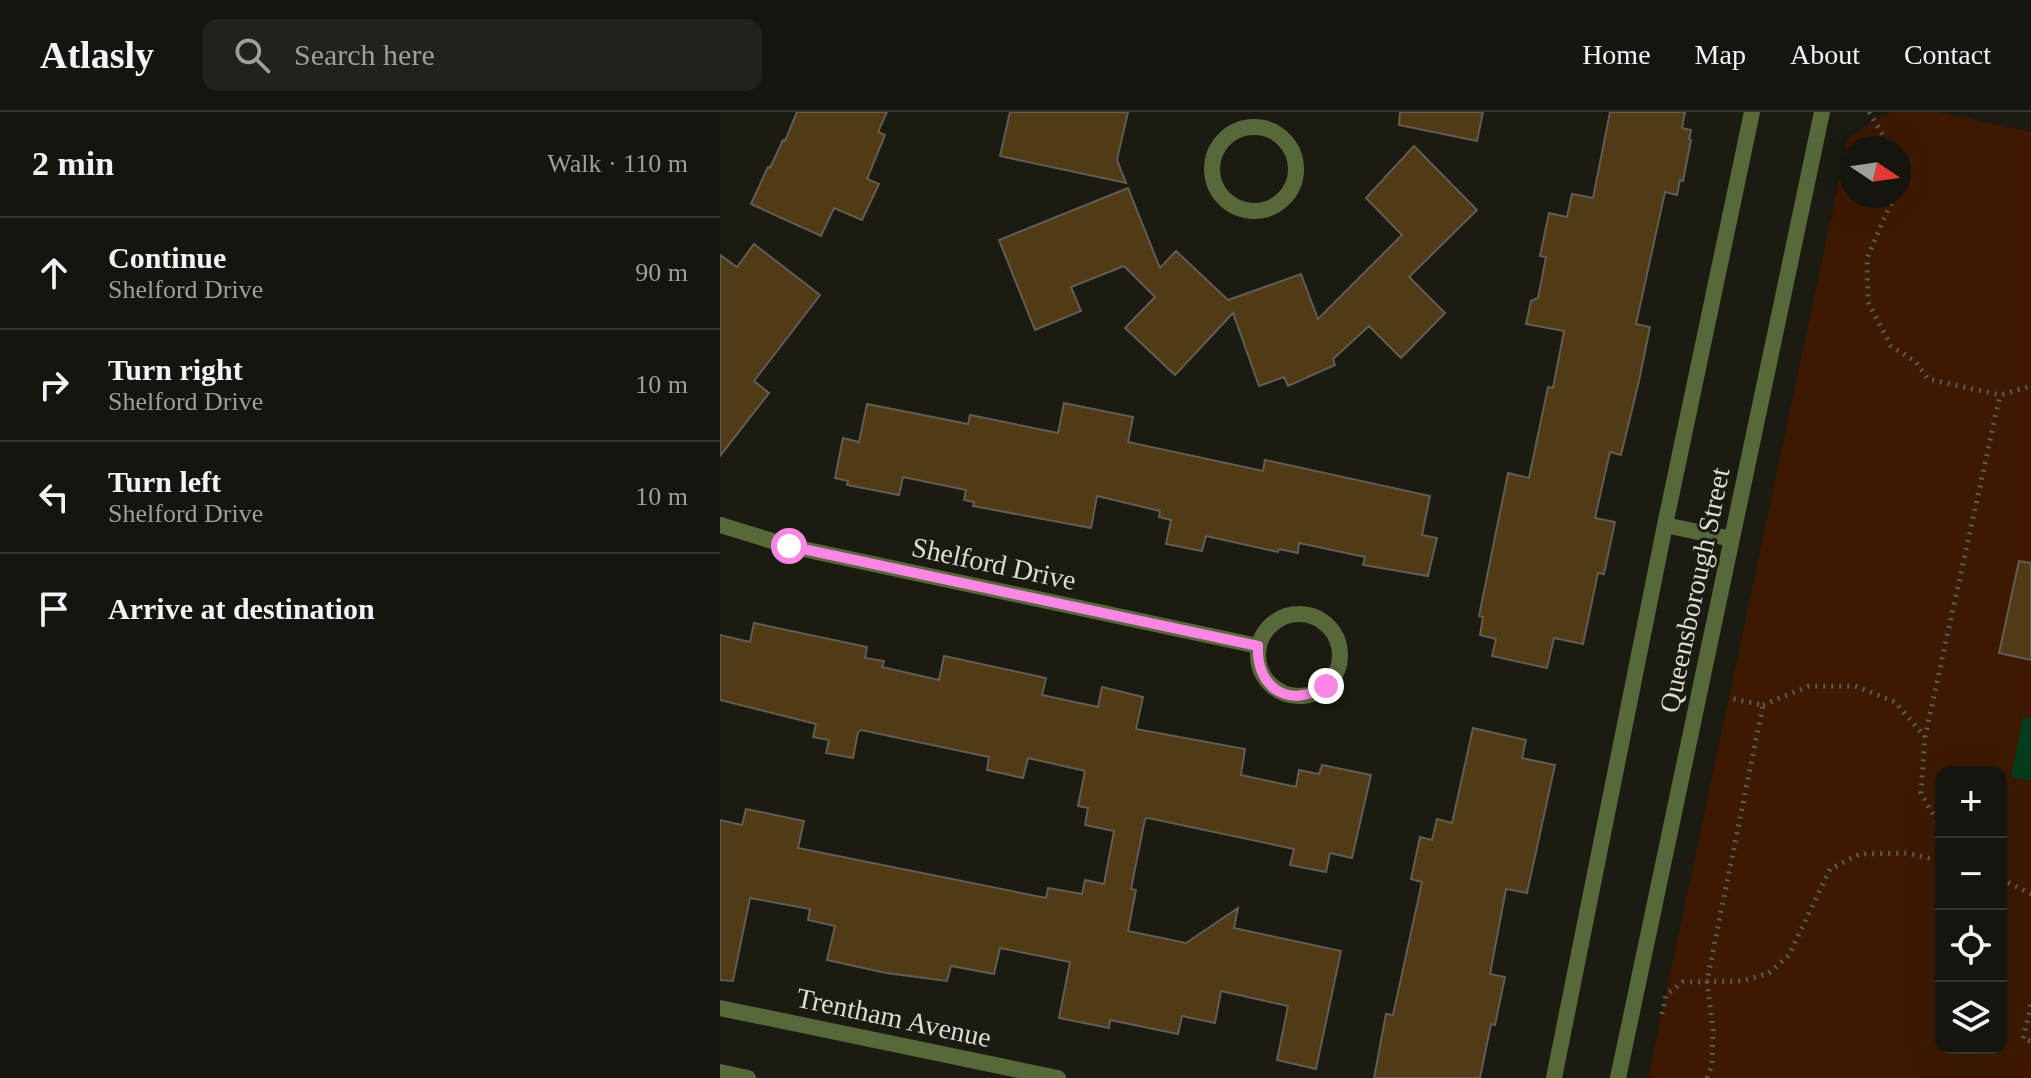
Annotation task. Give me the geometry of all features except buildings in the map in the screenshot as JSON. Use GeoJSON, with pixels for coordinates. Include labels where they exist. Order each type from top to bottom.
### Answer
{"type":"FeatureCollection","features":[{"type":"Feature","properties":{"kind":"street","name":"Queensborough Street"},"geometry":{"type":"LineString","coordinates":[[1554,1078],[1752,112]]}},
{"type":"Feature","properties":{"kind":"street","name":"Queensborough Street"},"geometry":{"type":"LineString","coordinates":[[1618,1078],[1822,112]]}},
{"type":"Feature","properties":{"kind":"street"},"geometry":{"type":"LineString","coordinates":[[1264,120],[1287,142],[1296,170],[1293,184],[1274,207],[1245,211],[1222,198],[1211,174],[1212,161],[1225,138],[1236,130],[1264,120]]}},
{"type":"Feature","properties":{"kind":"street","name":"Shelford Drive"},"geometry":{"type":"LineString","coordinates":[[720,525],[789,546],[1258,646]]}},
{"type":"Feature","properties":{"kind":"street"},"geometry":{"type":"LineString","coordinates":[[1665,525],[1732,539]]}},
{"type":"Feature","properties":{"kind":"street"},"geometry":{"type":"LineString","coordinates":[[1301,613],[1327,624],[1336,635],[1340,664],[1326,686],[1315,693],[1290,696],[1268,683],[1261,672],[1258,646],[1273,622],[1286,615],[1301,613]]}},
{"type":"Feature","properties":{"kind":"street","name":"Trentham Avenue"},"geometry":{"type":"LineString","coordinates":[[720,1008],[1058,1078]]}},
{"type":"Feature","properties":{"kind":"street"},"geometry":{"type":"LineString","coordinates":[[720,1072],[748,1078]]}},
{"type":"Feature","properties":{"kind":"path"},"geometry":{"type":"LineString","coordinates":[[1869,112],[1884,136]]}},
{"type":"Feature","properties":{"kind":"path"},"geometry":{"type":"LineString","coordinates":[[1889,208],[1867,258],[1868,302],[1891,346],[1915,361],[1928,379],[2000,395],[2031,386]]}},
{"type":"Feature","properties":{"kind":"path"},"geometry":{"type":"LineString","coordinates":[[1935,818],[1921,793],[1925,737],[2000,395]]}},
{"type":"Feature","properties":{"kind":"path"},"geometry":{"type":"LineString","coordinates":[[1729,698],[1763,705],[1809,686],[1855,686],[1895,702],[1925,737]]}},
{"type":"Feature","properties":{"kind":"path"},"geometry":{"type":"LineString","coordinates":[[1707,1078],[1712,1065],[1713,1030],[1707,981],[1763,705]]}},
{"type":"Feature","properties":{"kind":"path"},"geometry":{"type":"LineString","coordinates":[[1662,1014],[1666,995],[1683,982],[1743,981],[1769,973],[1789,955],[1830,869],[1860,854],[1907,853],[1935,860]]}},
{"type":"Feature","properties":{"kind":"path"},"geometry":{"type":"LineString","coordinates":[[2007,882],[2031,894]]}},
{"type":"Feature","properties":{"kind":"path"},"geometry":{"type":"LineString","coordinates":[[2031,1005],[2023,1039],[2031,1041]]}},
{"type":"Feature","properties":{"kind":"shaded area"},"geometry":{"type":"Polygon","coordinates":[[[1889,112],[1938,112],[2031,132],[2031,1078],[1648,1078],[1839,180],[1839,208],[1911,208],[1911,136],[1851,136],[1889,112]]]}},
{"type":"Feature","properties":{"kind":"shaded area"},"geometry":{"type":"Polygon","coordinates":[[[2023,717],[2031,718],[2031,781],[2011,777],[2023,717]]]}},
{"type":"Feature","properties":{"kind":"route"},"geometry":{"type":"LineString","coordinates":[[789,546],[1258,646],[1261,672],[1278,691],[1303,697],[1326,686]]}}]}
